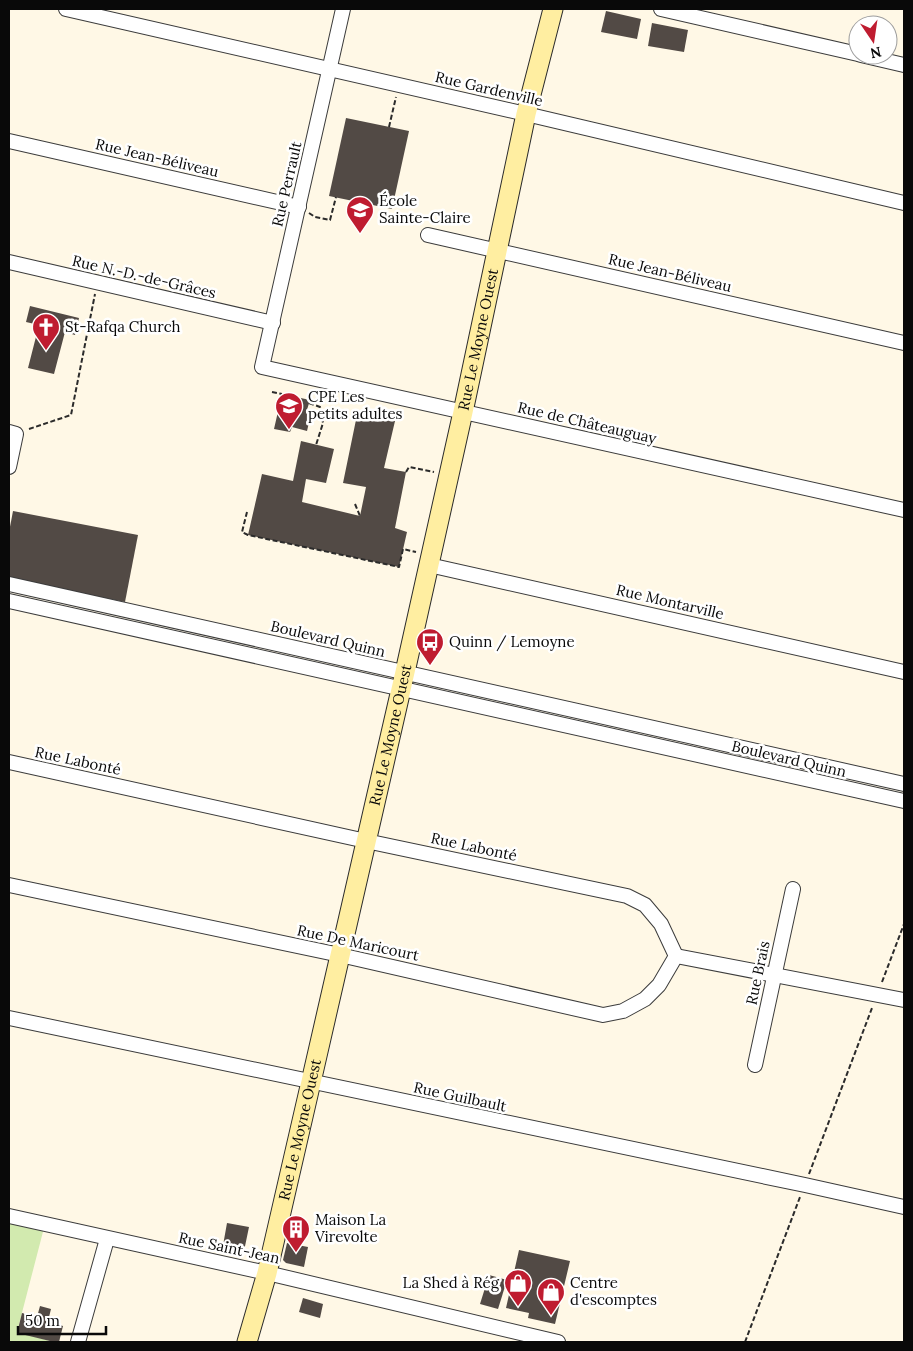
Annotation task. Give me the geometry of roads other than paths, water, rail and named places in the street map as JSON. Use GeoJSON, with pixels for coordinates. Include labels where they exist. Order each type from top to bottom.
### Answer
{"type":"FeatureCollection","features":[{"type":"Feature","properties":{"kind":"street","name":"Rue Gardenville"},"geometry":{"type":"LineString","coordinates":[[66,9],[904,203]]}},
{"type":"Feature","properties":{"kind":"street","name":"Rue Perrault"},"geometry":{"type":"LineString","coordinates":[[262,367],[343,9]]}},
{"type":"Feature","properties":{"kind":"street","name":"Rue Le Moyne Ouest"},"geometry":{"type":"LineString","coordinates":[[247,1342],[267,1273],[312,1082],[463,412],[526,114],[554,9]]}},
{"type":"Feature","properties":{"kind":"street"},"geometry":{"type":"LineString","coordinates":[[661,9],[848,52]]}},
{"type":"Feature","properties":{"kind":"street","name":"Rue Jean-Béliveau"},"geometry":{"type":"LineString","coordinates":[[9,141],[298,207]]}},
{"type":"Feature","properties":{"kind":"street","name":"Rue Jean-Béliveau"},"geometry":{"type":"LineString","coordinates":[[428,235],[904,343]]}},
{"type":"Feature","properties":{"kind":"street","name":"Rue N.-D.-de-Grâces"},"geometry":{"type":"LineString","coordinates":[[9,262],[272,323]]}},
{"type":"Feature","properties":{"kind":"street","name":"Rue de Châteauguay"},"geometry":{"type":"LineString","coordinates":[[262,367],[904,510]]}},
{"type":"Feature","properties":{"kind":"street"},"geometry":{"type":"LineString","coordinates":[[9,468],[12,433]]}},
{"type":"Feature","properties":{"kind":"street","name":"Rue Montarville"},"geometry":{"type":"LineString","coordinates":[[429,565],[904,672]]}},
{"type":"Feature","properties":{"kind":"street","name":"Boulevard Quinn"},"geometry":{"type":"LineString","coordinates":[[9,584],[667,748],[904,801]]}},
{"type":"Feature","properties":{"kind":"street","name":"Boulevard Quinn"},"geometry":{"type":"LineString","coordinates":[[9,601],[403,681],[670,732],[904,784]]}},
{"type":"Feature","properties":{"kind":"street"},"geometry":{"type":"LineString","coordinates":[[667,748],[670,732]]}},
{"type":"Feature","properties":{"kind":"street","name":"Rue Labonté"},"geometry":{"type":"LineString","coordinates":[[9,762],[366,841],[627,896],[645,905],[661,924],[676,956]]}},
{"type":"Feature","properties":{"kind":"street","name":"Rue De Maricourt"},"geometry":{"type":"LineString","coordinates":[[9,885],[340,955],[603,1014],[623,1011],[645,999],[659,985],[676,956]]}},
{"type":"Feature","properties":{"kind":"street","name":"Rue Brais"},"geometry":{"type":"LineString","coordinates":[[755,1065],[793,889]]}},
{"type":"Feature","properties":{"kind":"street"},"geometry":{"type":"LineString","coordinates":[[676,956],[904,1000]]}},
{"type":"Feature","properties":{"kind":"street","name":"Rue Guilbault"},"geometry":{"type":"LineString","coordinates":[[9,1018],[904,1207]]}},
{"type":"Feature","properties":{"kind":"street","name":"Rue Saint-Jean"},"geometry":{"type":"LineString","coordinates":[[9,1216],[106,1239],[267,1273],[558,1342]]}},
{"type":"Feature","properties":{"kind":"street"},"geometry":{"type":"LineString","coordinates":[[78,1342],[106,1239]]}},
{"type":"Feature","properties":{"kind":"place","name":"École Sainte-Claire"},"geometry":{"type":"Point","coordinates":[360,234]}},
{"type":"Feature","properties":{"kind":"place","name":"St-Rafqa Church"},"geometry":{"type":"Point","coordinates":[46,351]}},
{"type":"Feature","properties":{"kind":"place","name":"CPE Les petits adultes"},"geometry":{"type":"Point","coordinates":[289,430]}},
{"type":"Feature","properties":{"kind":"place","name":"Quinn / Lemoyne"},"geometry":{"type":"Point","coordinates":[430,666]}},
{"type":"Feature","properties":{"kind":"place","name":"Maison La Virevolte"},"geometry":{"type":"Point","coordinates":[296,1253]}},
{"type":"Feature","properties":{"kind":"place","name":"La Shed à Rég"},"geometry":{"type":"Point","coordinates":[518,1307]}},
{"type":"Feature","properties":{"kind":"place","name":"Centre d'escomptes"},"geometry":{"type":"Point","coordinates":[551,1316]}}]}
